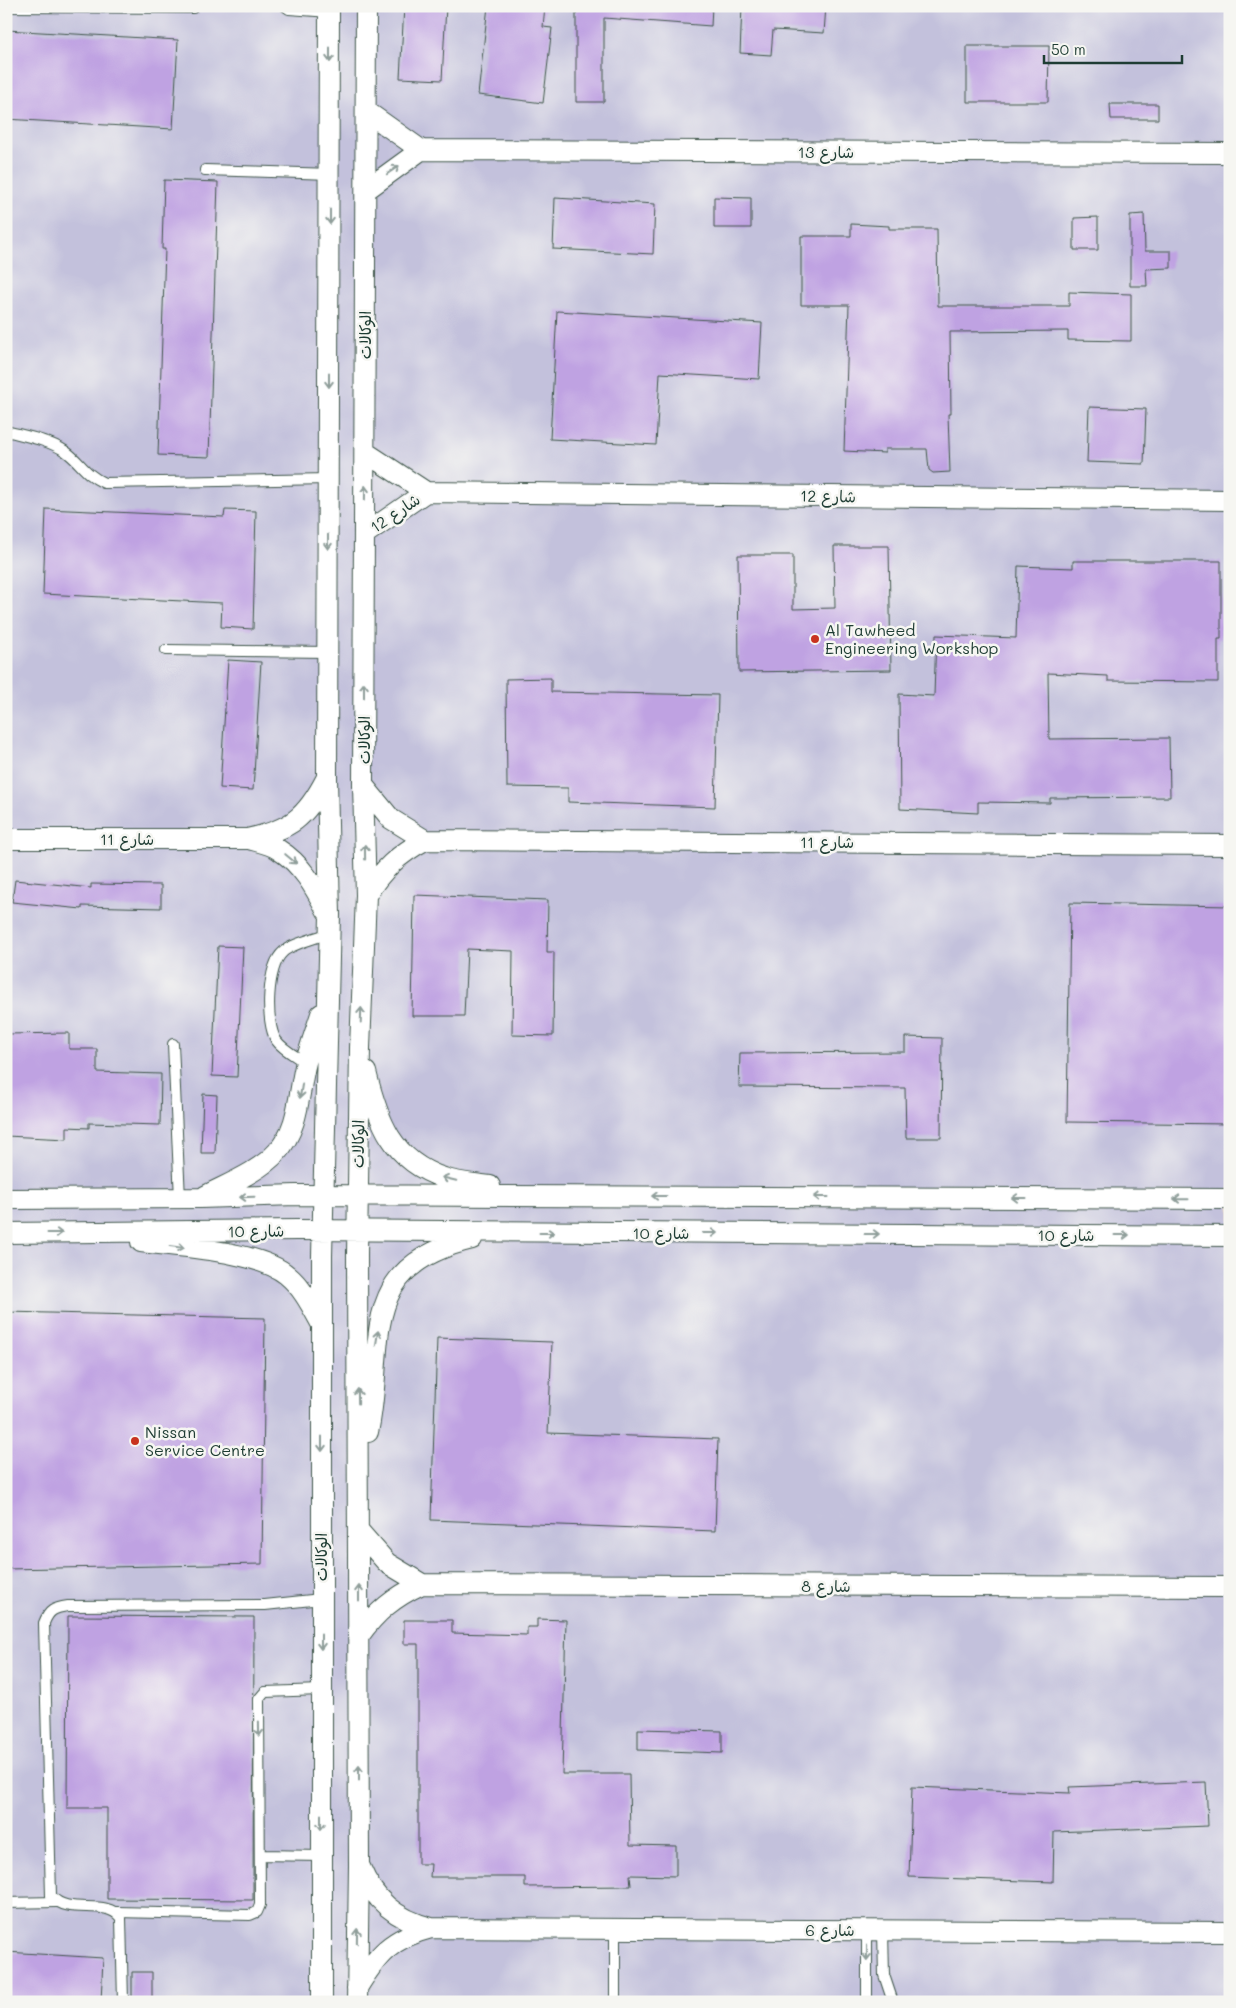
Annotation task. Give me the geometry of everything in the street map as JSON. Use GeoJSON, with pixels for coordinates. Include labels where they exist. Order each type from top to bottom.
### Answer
{"type":"FeatureCollection","features":[{"type":"Feature","properties":{"kind":"street","name":"الوكالات"},"geometry":{"type":"LineString","coordinates":[[357,1995],[359,1866],[359,1473],[357,1196],[366,895],[363,785],[366,6]]}},
{"type":"Feature","properties":{"kind":"street","name":"الوكالات"},"geometry":{"type":"LineString","coordinates":[[322,2002],[321,1599],[323,1230],[329,924],[327,778],[330,9]]}},
{"type":"Feature","properties":{"kind":"street"},"geometry":{"type":"LineString","coordinates":[[366,111],[421,150],[366,190]]}},
{"type":"Feature","properties":{"kind":"street","name":"شارع 13"},"geometry":{"type":"LineString","coordinates":[[421,150],[1230,153]]}},
{"type":"Feature","properties":{"kind":"street","name":"شارع 12"},"geometry":{"type":"LineString","coordinates":[[365,452],[426,492],[1230,500]]}},
{"type":"Feature","properties":{"kind":"street","name":"شارع 12"},"geometry":{"type":"LineString","coordinates":[[364,534],[426,492]]}},
{"type":"Feature","properties":{"kind":"street","name":"شارع 11"},"geometry":{"type":"LineString","coordinates":[[6,839],[247,839],[274,833],[297,820],[315,800],[327,778]]}},
{"type":"Feature","properties":{"kind":"street"},"geometry":{"type":"LineString","coordinates":[[363,785],[391,819],[425,840],[390,862],[366,895]]}},
{"type":"Feature","properties":{"kind":"street","name":"شارع 11"},"geometry":{"type":"LineString","coordinates":[[247,839],[278,848],[296,862],[315,886],[329,924]]}},
{"type":"Feature","properties":{"kind":"street","name":"شارع 11"},"geometry":{"type":"LineString","coordinates":[[425,840],[1230,845]]}},
{"type":"Feature","properties":{"kind":"street","name":"الوكالات"},"geometry":{"type":"LineString","coordinates":[[200,1198],[240,1178],[277,1152],[292,1128],[300,1103],[306,1063],[327,993]]}},
{"type":"Feature","properties":{"kind":"street"},"geometry":{"type":"LineString","coordinates":[[360,1048],[376,1112],[388,1135],[405,1156],[423,1170],[445,1179],[548,1195]]}},
{"type":"Feature","properties":{"kind":"street"},"geometry":{"type":"LineString","coordinates":[[6,1199],[548,1195],[1230,1199]]}},
{"type":"Feature","properties":{"kind":"street","name":"شارع 10"},"geometry":{"type":"LineString","coordinates":[[6,1233],[323,1230],[1229,1236]]}},
{"type":"Feature","properties":{"kind":"street","name":"الوكالات"},"geometry":{"type":"LineString","coordinates":[[359,1473],[372,1415],[376,1348],[380,1321],[396,1282],[418,1262],[440,1248],[498,1232]]}},
{"type":"Feature","properties":{"kind":"street","name":"شارع 10"},"geometry":{"type":"LineString","coordinates":[[95,1233],[131,1241],[250,1258],[272,1264],[287,1274],[300,1288],[323,1327]]}},
{"type":"Feature","properties":{"kind":"street"},"geometry":{"type":"LineString","coordinates":[[358,1531],[387,1563],[422,1584]]}},
{"type":"Feature","properties":{"kind":"street","name":"شارع 8"},"geometry":{"type":"LineString","coordinates":[[359,1636],[374,1616],[388,1603],[422,1584],[1230,1587]]}},
{"type":"Feature","properties":{"kind":"street","name":"شارع 6"},"geometry":{"type":"LineString","coordinates":[[359,1866],[367,1884],[379,1900],[394,1913],[411,1923],[431,1928]]}},
{"type":"Feature","properties":{"kind":"street","name":"شارع 6"},"geometry":{"type":"LineString","coordinates":[[357,1995],[380,1954],[396,1941],[412,1932],[431,1928],[1230,1932]]}},
{"type":"Feature","properties":{"kind":"lane"},"geometry":{"type":"LineString","coordinates":[[284,6],[290,9],[330,9]]}},
{"type":"Feature","properties":{"kind":"lane"},"geometry":{"type":"LineString","coordinates":[[6,7],[193,8]]}},
{"type":"Feature","properties":{"kind":"lane"},"geometry":{"type":"LineString","coordinates":[[205,170],[330,174]]}},
{"type":"Feature","properties":{"kind":"lane"},"geometry":{"type":"LineString","coordinates":[[6,430],[58,446],[67,452],[92,478],[104,483],[329,479]]}},
{"type":"Feature","properties":{"kind":"lane"},"geometry":{"type":"LineString","coordinates":[[166,650],[328,652]]}},
{"type":"Feature","properties":{"kind":"lane"},"geometry":{"type":"LineString","coordinates":[[306,1063],[280,1046],[274,1038],[271,1027],[270,979],[276,960],[284,950],[329,924]]}},
{"type":"Feature","properties":{"kind":"lane"},"geometry":{"type":"LineString","coordinates":[[173,1044],[180,1199]]}},
{"type":"Feature","properties":{"kind":"lane"},"geometry":{"type":"LineString","coordinates":[[56,1902],[51,1896],[50,1887],[44,1623],[48,1612],[55,1607],[68,1606],[265,1605],[321,1599]]}},
{"type":"Feature","properties":{"kind":"lane"},"geometry":{"type":"LineString","coordinates":[[6,1903],[56,1902],[116,1912],[254,1914],[260,1905],[259,1696],[265,1692],[273,1691],[321,1690]]}},
{"type":"Feature","properties":{"kind":"lane"},"geometry":{"type":"LineString","coordinates":[[261,1855],[321,1856]]}},
{"type":"Feature","properties":{"kind":"lane"},"geometry":{"type":"LineString","coordinates":[[116,1912],[123,1924],[123,2002]]}},
{"type":"Feature","properties":{"kind":"lane"},"geometry":{"type":"LineString","coordinates":[[615,1930],[615,2002]]}},
{"type":"Feature","properties":{"kind":"lane"},"geometry":{"type":"LineString","coordinates":[[867,2002],[875,1931]]}},
{"type":"Feature","properties":{"kind":"lane"},"geometry":{"type":"LineString","coordinates":[[875,1931],[884,1976],[893,2002]]}},
{"type":"Feature","properties":{"kind":"shaded area"},"geometry":{"type":"Polygon","coordinates":[[[6,6],[1230,6],[1230,2002],[6,2002],[6,6]]]}},
{"type":"Feature","properties":{"kind":"building"},"geometry":{"type":"Polygon","coordinates":[[[404,6],[446,6],[442,80],[400,78],[404,6]]]}},
{"type":"Feature","properties":{"kind":"building"},"geometry":{"type":"Polygon","coordinates":[[[488,6],[545,6],[543,27],[552,28],[543,103],[478,95],[488,6]]]}},
{"type":"Feature","properties":{"kind":"building"},"geometry":{"type":"Polygon","coordinates":[[[576,6],[712,6],[711,26],[604,18],[604,102],[576,102],[576,6]]]}},
{"type":"Feature","properties":{"kind":"building"},"geometry":{"type":"Polygon","coordinates":[[[742,6],[826,6],[824,33],[773,30],[771,55],[740,53],[742,6]]]}},
{"type":"Feature","properties":{"kind":"building"},"geometry":{"type":"Polygon","coordinates":[[[6,30],[178,40],[173,129],[6,119],[6,30]]]}},
{"type":"Feature","properties":{"kind":"building"},"geometry":{"type":"Polygon","coordinates":[[[967,46],[1049,46],[1048,102],[967,102],[967,46]]]}},
{"type":"Feature","properties":{"kind":"building"},"geometry":{"type":"Polygon","coordinates":[[[1110,104],[1158,104],[1158,119],[1111,119],[1110,104]]]}},
{"type":"Feature","properties":{"kind":"building"},"geometry":{"type":"Polygon","coordinates":[[[164,180],[218,182],[209,457],[158,455],[165,249],[162,249],[164,180]]]}},
{"type":"Feature","properties":{"kind":"building"},"geometry":{"type":"Polygon","coordinates":[[[714,197],[751,198],[751,228],[714,228],[714,197]]]}},
{"type":"Feature","properties":{"kind":"building"},"geometry":{"type":"Polygon","coordinates":[[[555,198],[655,204],[653,254],[553,249],[555,198]]]}},
{"type":"Feature","properties":{"kind":"building"},"geometry":{"type":"Polygon","coordinates":[[[1144,214],[1145,251],[1171,251],[1171,268],[1146,269],[1147,286],[1130,286],[1130,215],[1144,214]]]}},
{"type":"Feature","properties":{"kind":"building"},"geometry":{"type":"Polygon","coordinates":[[[1098,217],[1098,250],[1074,250],[1074,218],[1098,217]]]}},
{"type":"Feature","properties":{"kind":"building"},"geometry":{"type":"Polygon","coordinates":[[[851,224],[889,226],[889,229],[937,229],[938,306],[1069,306],[1069,292],[1131,294],[1131,341],[1068,340],[1068,331],[950,332],[951,414],[948,414],[950,472],[933,473],[929,470],[927,449],[885,449],[885,453],[844,451],[849,305],[801,305],[801,236],[851,236],[851,224]]]}},
{"type":"Feature","properties":{"kind":"building"},"geometry":{"type":"Polygon","coordinates":[[[557,311],[762,323],[759,379],[660,373],[656,445],[550,439],[557,311]]]}},
{"type":"Feature","properties":{"kind":"building"},"geometry":{"type":"Polygon","coordinates":[[[1089,407],[1146,409],[1144,464],[1087,462],[1089,407]]]}},
{"type":"Feature","properties":{"kind":"building"},"geometry":{"type":"Polygon","coordinates":[[[46,509],[224,517],[225,510],[256,511],[253,629],[221,627],[222,603],[43,594],[46,509]]]}},
{"type":"Feature","properties":{"kind":"building","name":"Al Tawheed Engineering Workshop"},"geometry":{"type":"Polygon","coordinates":[[[834,546],[889,546],[891,670],[739,672],[738,555],[793,555],[793,609],[835,608],[834,546]]]}},
{"type":"Feature","properties":{"kind":"building"},"geometry":{"type":"Polygon","coordinates":[[[1073,561],[1221,561],[1221,639],[1218,639],[1218,682],[1108,681],[1108,676],[1048,673],[1049,739],[1169,738],[1170,797],[1050,798],[1050,803],[978,802],[978,813],[900,809],[899,694],[934,696],[936,635],[1016,638],[1018,566],[1073,568],[1073,561]]]}},
{"type":"Feature","properties":{"kind":"building"},"geometry":{"type":"Polygon","coordinates":[[[228,660],[261,662],[253,790],[220,788],[228,660]]]}},
{"type":"Feature","properties":{"kind":"building"},"geometry":{"type":"Polygon","coordinates":[[[551,678],[551,692],[718,695],[715,807],[568,802],[568,788],[507,787],[506,679],[551,678]]]}},
{"type":"Feature","properties":{"kind":"building"},"geometry":{"type":"Polygon","coordinates":[[[15,880],[91,888],[91,884],[161,885],[161,908],[82,906],[82,909],[12,902],[15,880]]]}},
{"type":"Feature","properties":{"kind":"building"},"geometry":{"type":"Polygon","coordinates":[[[414,895],[548,900],[547,952],[554,952],[553,1036],[512,1035],[513,951],[467,949],[464,1016],[412,1016],[414,895]]]}},
{"type":"Feature","properties":{"kind":"building"},"geometry":{"type":"Polygon","coordinates":[[[1070,903],[1230,906],[1230,1124],[1067,1122],[1070,903]]]}},
{"type":"Feature","properties":{"kind":"building"},"geometry":{"type":"Polygon","coordinates":[[[218,946],[243,947],[237,1077],[212,1076],[218,946]]]}},
{"type":"Feature","properties":{"kind":"building"},"geometry":{"type":"Polygon","coordinates":[[[69,1033],[69,1049],[97,1049],[97,1072],[161,1074],[160,1125],[89,1123],[89,1128],[67,1127],[67,1139],[6,1136],[6,1034],[69,1033]]]}},
{"type":"Feature","properties":{"kind":"building"},"geometry":{"type":"Polygon","coordinates":[[[905,1037],[942,1038],[941,1138],[906,1138],[905,1088],[739,1087],[740,1053],[905,1052],[905,1037]]]}},
{"type":"Feature","properties":{"kind":"building"},"geometry":{"type":"Polygon","coordinates":[[[203,1094],[217,1095],[215,1153],[201,1153],[203,1094]]]}},
{"type":"Feature","properties":{"kind":"building","name":"Nissan Service Centre"},"geometry":{"type":"Polygon","coordinates":[[[6,1312],[265,1318],[262,1564],[6,1569],[6,1312]]]}},
{"type":"Feature","properties":{"kind":"building"},"geometry":{"type":"Polygon","coordinates":[[[437,1338],[552,1342],[548,1433],[718,1439],[715,1531],[431,1520],[437,1338]]]}},
{"type":"Feature","properties":{"kind":"building"},"geometry":{"type":"Polygon","coordinates":[[[68,1616],[254,1617],[253,1900],[107,1899],[107,1808],[67,1808],[68,1616]]]}},
{"type":"Feature","properties":{"kind":"building"},"geometry":{"type":"Polygon","coordinates":[[[537,1619],[566,1620],[562,1774],[629,1774],[630,1845],[676,1846],[676,1876],[630,1875],[631,1886],[525,1887],[525,1877],[430,1877],[431,1864],[418,1864],[418,1644],[404,1644],[404,1620],[452,1620],[452,1633],[527,1635],[527,1627],[537,1627],[537,1619]]]}},
{"type":"Feature","properties":{"kind":"building"},"geometry":{"type":"Polygon","coordinates":[[[638,1729],[722,1731],[722,1753],[638,1750],[638,1729]]]}},
{"type":"Feature","properties":{"kind":"building"},"geometry":{"type":"Polygon","coordinates":[[[1206,1782],[1208,1826],[1054,1832],[1053,1882],[909,1877],[912,1787],[1070,1793],[1069,1787],[1206,1782]]]}},
{"type":"Feature","properties":{"kind":"building"},"geometry":{"type":"Polygon","coordinates":[[[6,1952],[103,1958],[101,2002],[6,2002],[6,1952]]]}},
{"type":"Feature","properties":{"kind":"building"},"geometry":{"type":"Polygon","coordinates":[[[132,1972],[152,1972],[152,2002],[132,2002],[132,1972]]]}},
{"type":"Feature","properties":{"kind":"place","name":"Al Tawheed Engineering Workshop"},"geometry":{"type":"Point","coordinates":[815,639]}},
{"type":"Feature","properties":{"kind":"place","name":"Nissan Service Centre"},"geometry":{"type":"Point","coordinates":[135,1441]}}]}
